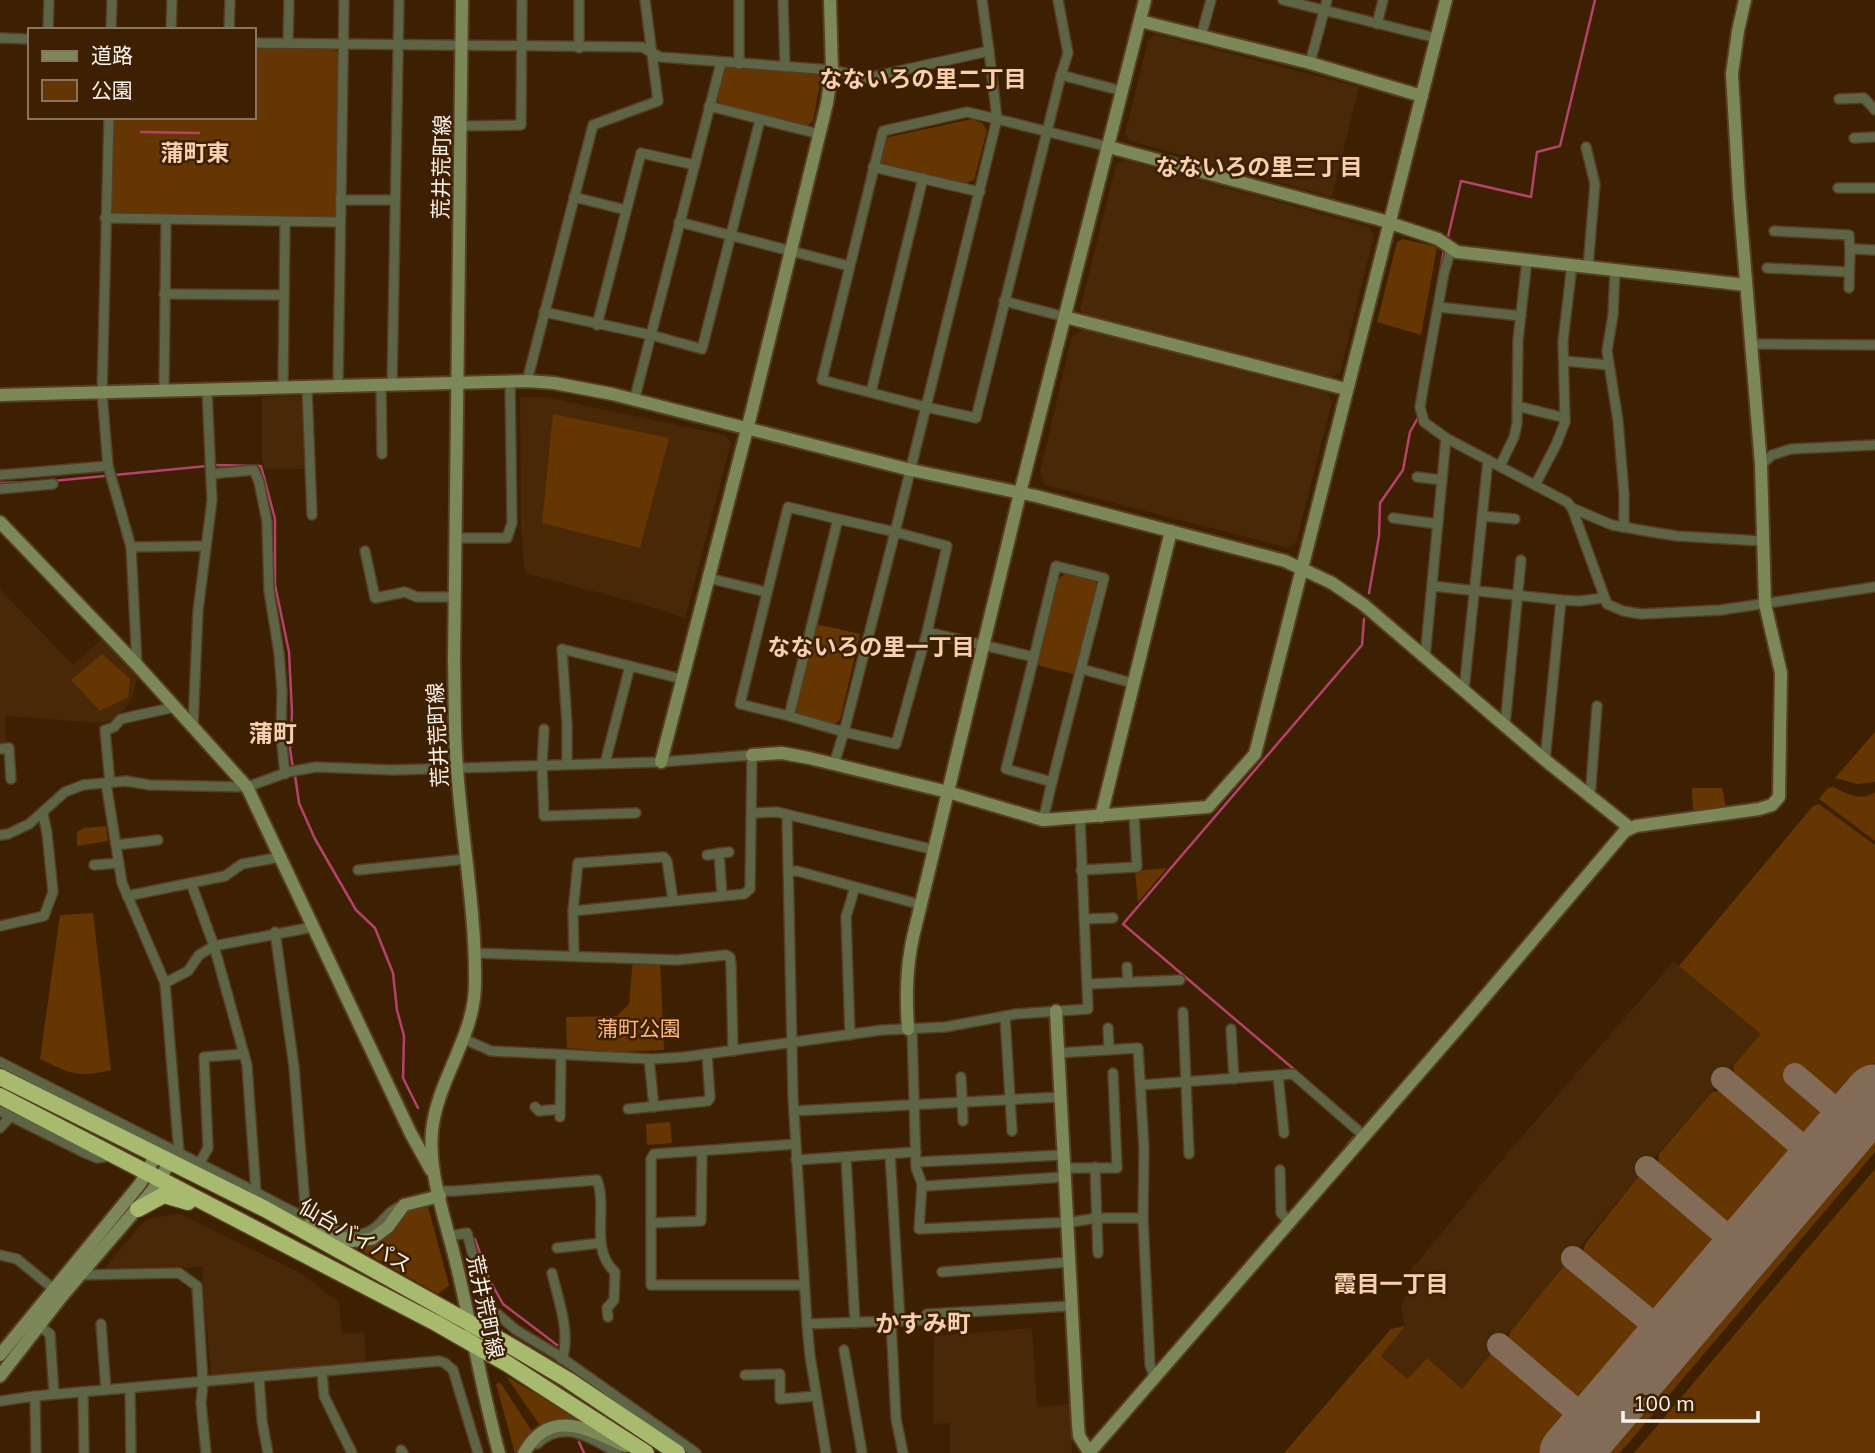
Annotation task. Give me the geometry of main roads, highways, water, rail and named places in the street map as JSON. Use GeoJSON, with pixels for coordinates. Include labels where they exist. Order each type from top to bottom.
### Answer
{"type":"FeatureCollection","features":[{"type":"Feature","properties":{"kind":"highway","name":"仙台バイパス"},"geometry":{"type":"LineString","coordinates":[[0,1077],[168,1157],[469,1324],[571,1374],[677,1453]]}},
{"type":"Feature","properties":{"kind":"highway","name":"仙台バイパス"},"geometry":{"type":"LineString","coordinates":[[0,1096],[217,1210],[258,1228],[319,1262],[320,1272],[390,1311],[413,1312],[473,1345],[527,1376],[644,1453]]}},
{"type":"Feature","properties":{"kind":"highway"},"geometry":{"type":"LineString","coordinates":[[138,1209],[164,1195],[217,1210]]}},
{"type":"Feature","properties":{"kind":"waterway"},"geometry":{"type":"LineString","coordinates":[[1447,241],[1461,181],[1531,197],[1537,152],[1560,146],[1595,0]]}},
{"type":"Feature","properties":{"kind":"waterway"},"geometry":{"type":"LineString","coordinates":[[141,132],[199,133]]}},
{"type":"Feature","properties":{"kind":"waterway"},"geometry":{"type":"LineString","coordinates":[[1436,292],[1444,250]]}},
{"type":"Feature","properties":{"kind":"waterway"},"geometry":{"type":"LineString","coordinates":[[1369,593],[1379,536],[1380,503],[1403,470],[1410,432],[1419,416]]}},
{"type":"Feature","properties":{"kind":"waterway"},"geometry":{"type":"LineString","coordinates":[[214,465],[261,466],[275,519],[275,585],[289,652],[292,713],[290,749],[293,768]]}},
{"type":"Feature","properties":{"kind":"waterway"},"geometry":{"type":"LineString","coordinates":[[53,481],[207,466]]}},
{"type":"Feature","properties":{"kind":"waterway"},"geometry":{"type":"LineString","coordinates":[[0,483],[26,482]]}},
{"type":"Feature","properties":{"kind":"waterway"},"geometry":{"type":"LineString","coordinates":[[1296,1071],[1123,924],[1362,645],[1364,619]]}},
{"type":"Feature","properties":{"kind":"waterway"},"geometry":{"type":"LineString","coordinates":[[295,775],[299,803],[315,839],[356,910],[375,928],[393,973],[397,1010],[404,1036],[403,1078],[418,1108]]}},
{"type":"Feature","properties":{"kind":"waterway"},"geometry":{"type":"LineString","coordinates":[[1319,1091],[1362,1128]]}},
{"type":"Feature","properties":{"kind":"waterway"},"geometry":{"type":"LineString","coordinates":[[1347,1145],[1354,1137]]}},
{"type":"Feature","properties":{"kind":"waterway"},"geometry":{"type":"LineString","coordinates":[[475,1239],[489,1279],[503,1304],[557,1345]]}},
{"type":"Feature","properties":{"kind":"waterway"},"geometry":{"type":"LineString","coordinates":[[579,1442],[584,1453]]}},
{"type":"Feature","properties":{"kind":"district","name":"なないろの里二丁目"},"geometry":{"type":"Point","coordinates":[923,79]}},
{"type":"Feature","properties":{"kind":"district","name":"蒲町東"},"geometry":{"type":"Point","coordinates":[195,153]}},
{"type":"Feature","properties":{"kind":"district","name":"なないろの里三丁目"},"geometry":{"type":"Point","coordinates":[1259,167]}},
{"type":"Feature","properties":{"kind":"district","name":"なないろの里一丁目"},"geometry":{"type":"Point","coordinates":[871,647]}},
{"type":"Feature","properties":{"kind":"district","name":"蒲町"},"geometry":{"type":"Point","coordinates":[273,734]}},
{"type":"Feature","properties":{"kind":"district","name":"霞目一丁目"},"geometry":{"type":"Point","coordinates":[1391,1284]}},
{"type":"Feature","properties":{"kind":"district","name":"かすみ町"},"geometry":{"type":"Point","coordinates":[923,1324]}},
{"type":"Feature","properties":{"kind":"park label","name":"蒲町公園"},"geometry":{"type":"Point","coordinates":[639,1029]}}]}
